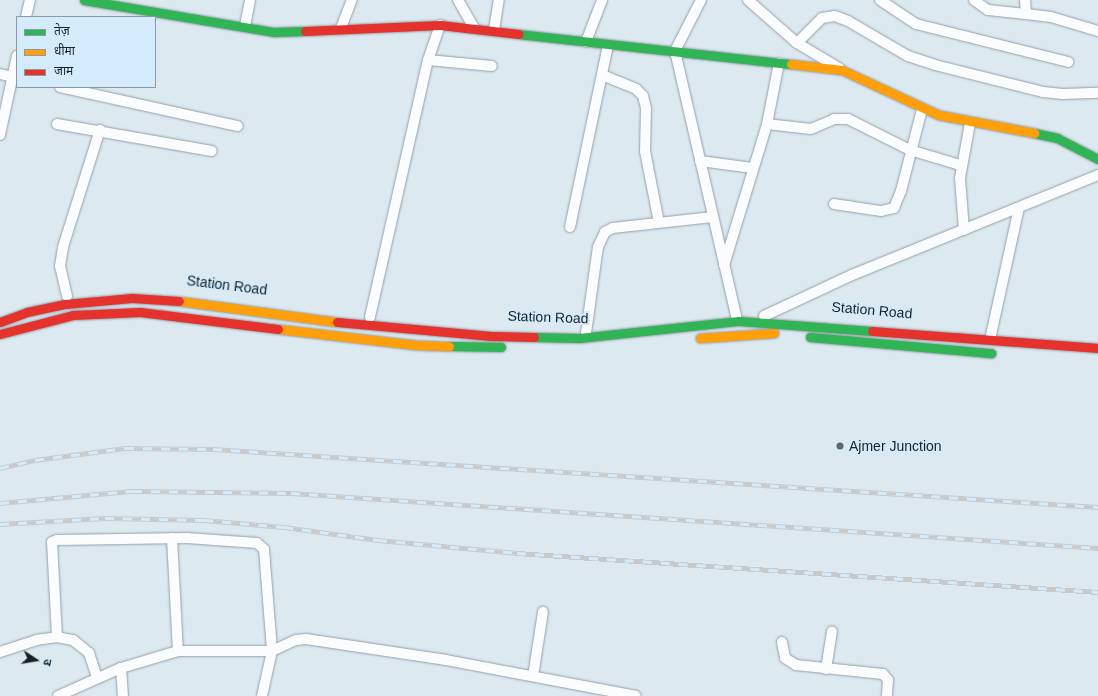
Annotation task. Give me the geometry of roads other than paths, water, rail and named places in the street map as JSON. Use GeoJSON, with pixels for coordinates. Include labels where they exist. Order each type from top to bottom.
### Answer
{"type":"FeatureCollection","features":[{"type":"Feature","properties":{"kind":"main road"},"geometry":{"type":"LineString","coordinates":[[84,0],[274,32],[440,25],[842,70],[922,108],[970,123],[1057,138],[1098,159]]}},
{"type":"Feature","properties":{"kind":"main road","name":"Station Road"},"geometry":{"type":"LineString","coordinates":[[0,313],[67,296],[122,291],[162,291],[370,317],[513,330],[586,333],[736,316],[764,316],[991,335],[1098,342]]}},
{"type":"Feature","properties":{"kind":"main road"},"geometry":{"type":"LineString","coordinates":[[0,322],[26,312],[65,304],[132,298],[174,300],[369,326],[514,337],[579,338],[739,321],[1098,348]]}},
{"type":"Feature","properties":{"kind":"main road"},"geometry":{"type":"LineString","coordinates":[[0,328],[43,314],[88,307],[121,307],[181,309],[308,324],[396,338],[462,342],[603,342],[755,327],[1098,355]]}},
{"type":"Feature","properties":{"kind":"main road"},"geometry":{"type":"LineString","coordinates":[[0,334],[73,315],[140,312],[416,345],[513,348]]}},
{"type":"Feature","properties":{"kind":"main road"},"geometry":{"type":"LineString","coordinates":[[686,339],[778,333],[888,346],[1001,353]]}},
{"type":"Feature","properties":{"kind":"main road","name":"Station Road"},"geometry":{"type":"LineString","coordinates":[[575,348],[591,347]]}},
{"type":"Feature","properties":{"kind":"street"},"geometry":{"type":"LineString","coordinates":[[26,16],[30,0]]}},
{"type":"Feature","properties":{"kind":"street"},"geometry":{"type":"LineString","coordinates":[[245,26],[250,0]]}},
{"type":"Feature","properties":{"kind":"street"},"geometry":{"type":"LineString","coordinates":[[341,28],[352,0]]}},
{"type":"Feature","properties":{"kind":"street"},"geometry":{"type":"LineString","coordinates":[[458,0],[474,28]]}},
{"type":"Feature","properties":{"kind":"street"},"geometry":{"type":"LineString","coordinates":[[494,30],[499,0]]}},
{"type":"Feature","properties":{"kind":"street"},"geometry":{"type":"LineString","coordinates":[[586,42],[602,0]]}},
{"type":"Feature","properties":{"kind":"street"},"geometry":{"type":"LineString","coordinates":[[701,0],[674,51],[736,316]]}},
{"type":"Feature","properties":{"kind":"street"},"geometry":{"type":"LineString","coordinates":[[748,0],[797,43],[842,70]]}},
{"type":"Feature","properties":{"kind":"street"},"geometry":{"type":"LineString","coordinates":[[880,0],[916,24],[1068,62]]}},
{"type":"Feature","properties":{"kind":"street"},"geometry":{"type":"LineString","coordinates":[[974,0],[988,10],[1052,17],[1098,31]]}},
{"type":"Feature","properties":{"kind":"street"},"geometry":{"type":"LineString","coordinates":[[1025,0],[1026,14]]}},
{"type":"Feature","properties":{"kind":"street"},"geometry":{"type":"LineString","coordinates":[[797,43],[822,18],[835,16],[848,20],[908,56],[935,65],[1043,92],[1063,94],[1098,93]]}},
{"type":"Feature","properties":{"kind":"street"},"geometry":{"type":"LineString","coordinates":[[370,317],[428,60],[440,25]]}},
{"type":"Feature","properties":{"kind":"street"},"geometry":{"type":"LineString","coordinates":[[570,226],[608,45]]}},
{"type":"Feature","properties":{"kind":"street"},"geometry":{"type":"LineString","coordinates":[[428,60],[492,66]]}},
{"type":"Feature","properties":{"kind":"street"},"geometry":{"type":"LineString","coordinates":[[724,267],[767,124],[779,63]]}},
{"type":"Feature","properties":{"kind":"street"},"geometry":{"type":"LineString","coordinates":[[0,135],[15,77],[16,66]]}},
{"type":"Feature","properties":{"kind":"street"},"geometry":{"type":"LineString","coordinates":[[0,74],[15,77]]}},
{"type":"Feature","properties":{"kind":"street"},"geometry":{"type":"LineString","coordinates":[[602,75],[636,90],[645,101],[645,151],[659,223]]}},
{"type":"Feature","properties":{"kind":"street"},"geometry":{"type":"LineString","coordinates":[[65,88],[238,126]]}},
{"type":"Feature","properties":{"kind":"street"},"geometry":{"type":"LineString","coordinates":[[834,204],[881,211],[894,208],[901,191],[910,150],[922,108]]}},
{"type":"Feature","properties":{"kind":"street"},"geometry":{"type":"LineString","coordinates":[[767,124],[811,129],[834,119],[842,118],[872,129],[910,150],[960,166]]}},
{"type":"Feature","properties":{"kind":"street"},"geometry":{"type":"LineString","coordinates":[[964,230],[960,166],[970,123]]}},
{"type":"Feature","properties":{"kind":"street"},"geometry":{"type":"LineString","coordinates":[[57,124],[100,130],[212,151]]}},
{"type":"Feature","properties":{"kind":"street"},"geometry":{"type":"LineString","coordinates":[[67,296],[60,266],[63,247],[100,130]]}},
{"type":"Feature","properties":{"kind":"street"},"geometry":{"type":"LineString","coordinates":[[700,161],[753,168]]}},
{"type":"Feature","properties":{"kind":"street"},"geometry":{"type":"LineString","coordinates":[[764,316],[852,275],[1098,175]]}},
{"type":"Feature","properties":{"kind":"street"},"geometry":{"type":"LineString","coordinates":[[991,335],[1019,208]]}},
{"type":"Feature","properties":{"kind":"street"},"geometry":{"type":"LineString","coordinates":[[586,333],[602,236],[613,228],[712,217]]}},
{"type":"Feature","properties":{"kind":"street"},"geometry":{"type":"LineString","coordinates":[[172,538],[178,651]]}},
{"type":"Feature","properties":{"kind":"street"},"geometry":{"type":"LineString","coordinates":[[57,637],[52,542],[57,540],[172,538],[262,545],[272,651],[262,696]]}},
{"type":"Feature","properties":{"kind":"street"},"geometry":{"type":"LineString","coordinates":[[533,676],[543,612]]}},
{"type":"Feature","properties":{"kind":"street"},"geometry":{"type":"LineString","coordinates":[[826,668],[832,630]]}},
{"type":"Feature","properties":{"kind":"street"},"geometry":{"type":"LineString","coordinates":[[0,652],[36,640],[57,637],[73,640],[83,647],[88,654],[97,677]]}},
{"type":"Feature","properties":{"kind":"street"},"geometry":{"type":"LineString","coordinates":[[62,695],[97,677],[121,668],[178,651],[272,651],[296,640],[306,639],[391,650],[533,676],[608,693],[636,696]]}},
{"type":"Feature","properties":{"kind":"street"},"geometry":{"type":"LineString","coordinates":[[782,642],[785,658],[790,662],[826,668],[882,674],[888,680],[887,696]]}},
{"type":"Feature","properties":{"kind":"street"},"geometry":{"type":"LineString","coordinates":[[121,668],[123,696]]}},
{"type":"Feature","properties":{"kind":"railway"},"geometry":{"type":"LineString","coordinates":[[0,468],[35,460],[125,448],[213,449],[1098,507]]}},
{"type":"Feature","properties":{"kind":"railway"},"geometry":{"type":"LineString","coordinates":[[0,503],[133,491],[291,493],[1098,548]]}},
{"type":"Feature","properties":{"kind":"railway"},"geometry":{"type":"LineString","coordinates":[[0,524],[105,518],[204,520],[284,527],[378,540],[517,553],[1098,592]]}},
{"type":"Feature","properties":{"kind":"place","name":"Ajmer Junction"},"geometry":{"type":"Point","coordinates":[840,446]}}]}
